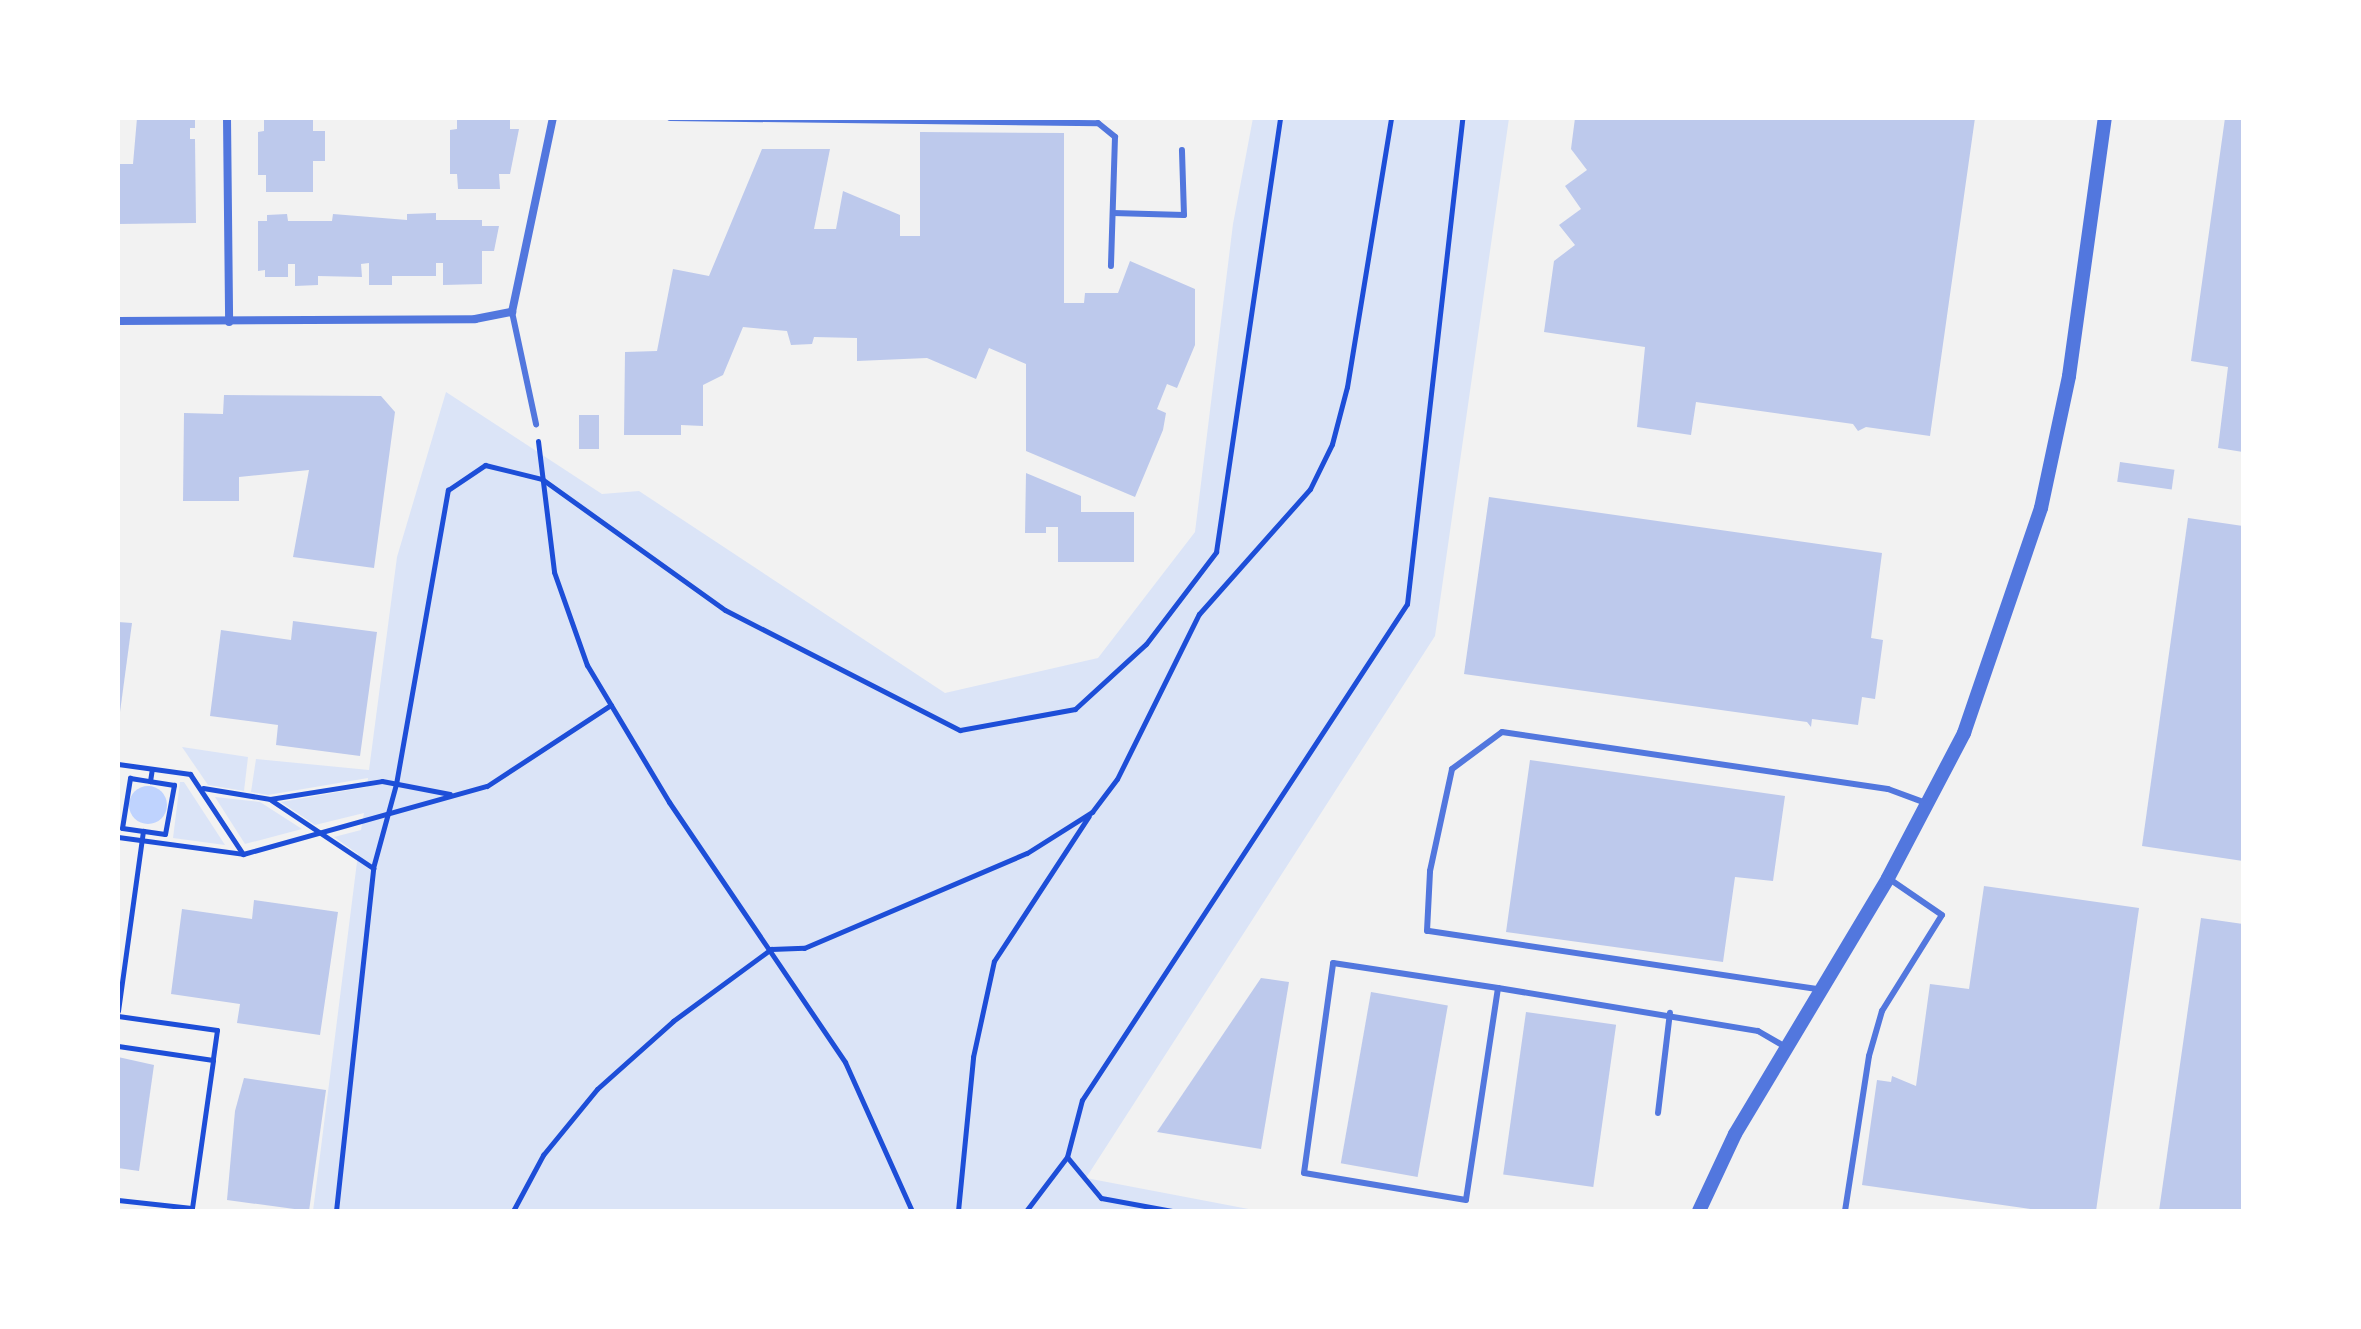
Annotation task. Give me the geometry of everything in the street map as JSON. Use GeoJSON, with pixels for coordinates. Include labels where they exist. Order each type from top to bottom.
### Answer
{"type":"FeatureCollection","features":[{"type":"Feature","properties":{"kind":"street"},"geometry":{"type":"LineString","coordinates":[[227,118],[229,322]]}},
{"type":"Feature","properties":{"kind":"street"},"geometry":{"type":"LineString","coordinates":[[118,321],[475,319],[512,312],[553,118]]}},
{"type":"Feature","properties":{"kind":"street"},"geometry":{"type":"LineString","coordinates":[[1699,1211],[1784,1046],[1888,878],[1964,733],[2041,508],[2069,376],[2105,118]]}},
{"type":"Feature","properties":{"kind":"lane"},"geometry":{"type":"LineString","coordinates":[[670,118],[1098,123],[1115,137],[1111,266]]}},
{"type":"Feature","properties":{"kind":"lane"},"geometry":{"type":"LineString","coordinates":[[1113,213],[1184,215],[1182,150]]}},
{"type":"Feature","properties":{"kind":"lane"},"geometry":{"type":"LineString","coordinates":[[512,312],[536,424]]}},
{"type":"Feature","properties":{"kind":"lane"},"geometry":{"type":"LineString","coordinates":[[1817,989],[1427,931],[1430,871],[1452,769],[1502,732],[1888,789],[1929,804]]}},
{"type":"Feature","properties":{"kind":"lane"},"geometry":{"type":"LineString","coordinates":[[1845,1211],[1869,1056],[1882,1011],[1942,915],[1888,878]]}},
{"type":"Feature","properties":{"kind":"lane"},"geometry":{"type":"LineString","coordinates":[[1498,988],[1466,1200],[1304,1173],[1333,963],[1670,1013],[1758,1031],[1784,1046]]}},
{"type":"Feature","properties":{"kind":"lane"},"geometry":{"type":"LineString","coordinates":[[1658,1113],[1670,1013]]}},
{"type":"Feature","properties":{"kind":"path"},"geometry":{"type":"LineString","coordinates":[[336,1211],[373,868],[396,784],[448,490],[485,465],[542,479],[725,610],[960,730],[1075,709],[1146,644],[1216,552],[1280,118]]}},
{"type":"Feature","properties":{"kind":"path"},"geometry":{"type":"LineString","coordinates":[[958,1211],[973,1057],[994,961],[1117,779],[1199,614],[1310,489],[1332,444],[1347,387],[1391,118]]}},
{"type":"Feature","properties":{"kind":"path"},"geometry":{"type":"LineString","coordinates":[[1026,1211],[1067,1157],[1082,1100],[1407,604],[1462,118]]}},
{"type":"Feature","properties":{"kind":"path"},"geometry":{"type":"LineString","coordinates":[[536,424],[554,572],[587,665],[669,802],[845,1062],[912,1211]]}},
{"type":"Feature","properties":{"kind":"path"},"geometry":{"type":"LineString","coordinates":[[118,837],[243,854],[316,831],[487,786],[611,705]]}},
{"type":"Feature","properties":{"kind":"path"},"geometry":{"type":"LineString","coordinates":[[118,764],[190,774],[203,788],[243,854]]}},
{"type":"Feature","properties":{"kind":"path"},"geometry":{"type":"LineString","coordinates":[[150,781],[152,769]]}},
{"type":"Feature","properties":{"kind":"path"},"geometry":{"type":"LineString","coordinates":[[130,778],[174,785],[165,834],[143,831],[122,828],[130,778]]}},
{"type":"Feature","properties":{"kind":"path"},"geometry":{"type":"LineString","coordinates":[[203,788],[270,799],[382,781],[453,794]]}},
{"type":"Feature","properties":{"kind":"path"},"geometry":{"type":"LineString","coordinates":[[270,799],[373,868]]}},
{"type":"Feature","properties":{"kind":"path"},"geometry":{"type":"LineString","coordinates":[[513,1211],[543,1155],[597,1089],[673,1021],[771,949],[804,948],[1027,853],[1092,812]]}},
{"type":"Feature","properties":{"kind":"path"},"geometry":{"type":"LineString","coordinates":[[118,1200],[192,1208],[217,1030],[118,1014],[143,831]]}},
{"type":"Feature","properties":{"kind":"path"},"geometry":{"type":"LineString","coordinates":[[118,1046],[213,1060]]}},
{"type":"Feature","properties":{"kind":"path"},"geometry":{"type":"LineString","coordinates":[[1067,1157],[1101,1198],[1172,1211]]}},
{"type":"Feature","properties":{"kind":"shaded area"},"geometry":{"type":"Polygon","coordinates":[[[1253,118],[1509,118],[1435,636],[1086,1178],[1259,1211],[313,1211],[358,854],[334,837],[361,830],[364,813],[315,825],[281,802],[367,787],[368,778],[268,795],[251,792],[256,759],[369,770],[397,557],[446,392],[602,494],[639,491],[945,693],[1098,658],[1195,532],[1233,224],[1253,118]]]}},
{"type":"Feature","properties":{"kind":"shaded area"},"geometry":{"type":"Polygon","coordinates":[[[182,747],[248,757],[244,791],[208,785],[182,747]]]}},
{"type":"Feature","properties":{"kind":"shaded area"},"geometry":{"type":"Polygon","coordinates":[[[180,782],[184,782],[225,845],[173,838],[180,782]]]}},
{"type":"Feature","properties":{"kind":"shaded area"},"geometry":{"type":"Polygon","coordinates":[[[215,797],[260,802],[302,829],[245,844],[215,797]]]}},
{"type":"Feature","properties":{"kind":"water"},"geometry":{"type":"Polygon","coordinates":[[[148,786],[161,792],[167,805],[161,818],[148,824],[135,818],[129,805],[135,792],[148,786]]]}},
{"type":"Feature","properties":{"kind":"building"},"geometry":{"type":"Polygon","coordinates":[[[137,118],[195,118],[195,128],[190,128],[190,139],[195,139],[196,223],[118,224],[118,164],[133,164],[137,118]]]}},
{"type":"Feature","properties":{"kind":"building"},"geometry":{"type":"Polygon","coordinates":[[[264,118],[313,118],[313,131],[325,131],[325,161],[313,161],[313,192],[266,192],[266,175],[258,175],[258,132],[264,131],[264,118]]]}},
{"type":"Feature","properties":{"kind":"building"},"geometry":{"type":"Polygon","coordinates":[[[457,118],[510,118],[510,129],[519,129],[510,174],[499,174],[500,189],[458,189],[457,174],[450,174],[450,130],[457,129],[457,118]]]}},
{"type":"Feature","properties":{"kind":"building"},"geometry":{"type":"Polygon","coordinates":[[[1575,118],[1975,118],[1930,436],[1866,427],[1858,431],[1853,424],[1696,402],[1691,435],[1637,427],[1645,347],[1544,332],[1554,261],[1575,245],[1559,225],[1581,209],[1565,186],[1587,170],[1571,149],[1575,118]]]}},
{"type":"Feature","properties":{"kind":"building"},"geometry":{"type":"Polygon","coordinates":[[[2225,118],[2243,118],[2243,452],[2218,448],[2228,367],[2191,361],[2225,118]]]}},
{"type":"Feature","properties":{"kind":"building"},"geometry":{"type":"Polygon","coordinates":[[[920,132],[1064,133],[1064,303],[1084,303],[1085,293],[1118,293],[1130,261],[1195,289],[1195,345],[1177,388],[1167,384],[1157,409],[1166,413],[1163,430],[1135,497],[1026,451],[1026,364],[989,348],[976,379],[927,358],[857,361],[857,338],[814,337],[812,344],[791,345],[787,331],[743,327],[723,375],[703,385],[703,426],[681,425],[681,435],[624,435],[625,352],[657,351],[673,269],[709,276],[762,149],[830,149],[814,229],[836,229],[843,191],[900,215],[900,236],[920,236],[920,132]]]}},
{"type":"Feature","properties":{"kind":"building"},"geometry":{"type":"Polygon","coordinates":[[[436,213],[436,220],[482,220],[482,226],[499,226],[494,251],[482,251],[482,284],[443,285],[443,263],[436,263],[436,276],[392,276],[392,285],[369,285],[369,263],[361,264],[362,277],[318,276],[318,285],[295,286],[295,264],[288,264],[288,277],[265,277],[265,270],[258,271],[258,221],[267,221],[267,215],[287,214],[288,221],[332,221],[333,214],[407,220],[407,214],[436,213]]]}},
{"type":"Feature","properties":{"kind":"building"},"geometry":{"type":"Polygon","coordinates":[[[224,395],[381,396],[395,412],[374,568],[293,557],[309,470],[239,477],[239,501],[183,501],[184,413],[223,414],[224,395]]]}},
{"type":"Feature","properties":{"kind":"building"},"geometry":{"type":"Polygon","coordinates":[[[579,415],[599,415],[599,449],[579,449],[579,415]]]}},
{"type":"Feature","properties":{"kind":"building"},"geometry":{"type":"Polygon","coordinates":[[[2120,462],[2174,470],[2172,489],[2117,482],[2120,462]]]}},
{"type":"Feature","properties":{"kind":"building"},"geometry":{"type":"Polygon","coordinates":[[[1026,473],[1081,496],[1081,512],[1134,512],[1134,562],[1058,562],[1058,527],[1046,527],[1046,533],[1025,533],[1026,473]]]}},
{"type":"Feature","properties":{"kind":"building"},"geometry":{"type":"Polygon","coordinates":[[[1489,497],[1882,553],[1871,638],[1883,640],[1875,699],[1862,697],[1858,725],[1812,719],[1811,727],[1807,722],[1464,674],[1489,497]]]}},
{"type":"Feature","properties":{"kind":"building"},"geometry":{"type":"Polygon","coordinates":[[[2188,518],[2243,526],[2243,861],[2142,846],[2188,518]]]}},
{"type":"Feature","properties":{"kind":"building"},"geometry":{"type":"Polygon","coordinates":[[[293,621],[377,632],[360,756],[276,745],[278,725],[210,716],[221,630],[291,640],[293,621]]]}},
{"type":"Feature","properties":{"kind":"building"},"geometry":{"type":"Polygon","coordinates":[[[118,622],[132,623],[120,712],[118,712],[118,622]]]}},
{"type":"Feature","properties":{"kind":"building"},"geometry":{"type":"Polygon","coordinates":[[[1530,760],[1785,796],[1773,881],[1735,877],[1723,962],[1506,932],[1530,760]]]}},
{"type":"Feature","properties":{"kind":"building"},"geometry":{"type":"Polygon","coordinates":[[[1984,886],[2139,908],[2096,1211],[2044,1211],[1862,1185],[1877,1080],[1891,1082],[1892,1076],[1916,1086],[1930,984],[1969,989],[1984,886]]]}},
{"type":"Feature","properties":{"kind":"building"},"geometry":{"type":"Polygon","coordinates":[[[254,900],[338,912],[320,1035],[237,1023],[240,1004],[171,994],[182,909],[252,919],[254,900]]]}},
{"type":"Feature","properties":{"kind":"building"},"geometry":{"type":"Polygon","coordinates":[[[2201,918],[2243,924],[2243,1211],[2159,1211],[2201,918]]]}},
{"type":"Feature","properties":{"kind":"building"},"geometry":{"type":"Polygon","coordinates":[[[1261,978],[1289,982],[1261,1149],[1157,1132],[1261,978]]]}},
{"type":"Feature","properties":{"kind":"building"},"geometry":{"type":"Polygon","coordinates":[[[1371,992],[1448,1006],[1418,1177],[1341,1163],[1371,992]]]}},
{"type":"Feature","properties":{"kind":"building"},"geometry":{"type":"Polygon","coordinates":[[[1526,1012],[1616,1025],[1593,1187],[1503,1174],[1526,1012]]]}},
{"type":"Feature","properties":{"kind":"building"},"geometry":{"type":"Polygon","coordinates":[[[118,1057],[154,1065],[139,1171],[118,1168],[118,1057]]]}},
{"type":"Feature","properties":{"kind":"building"},"geometry":{"type":"Polygon","coordinates":[[[244,1078],[326,1090],[309,1211],[227,1200],[235,1111],[244,1078]]]}}]}
